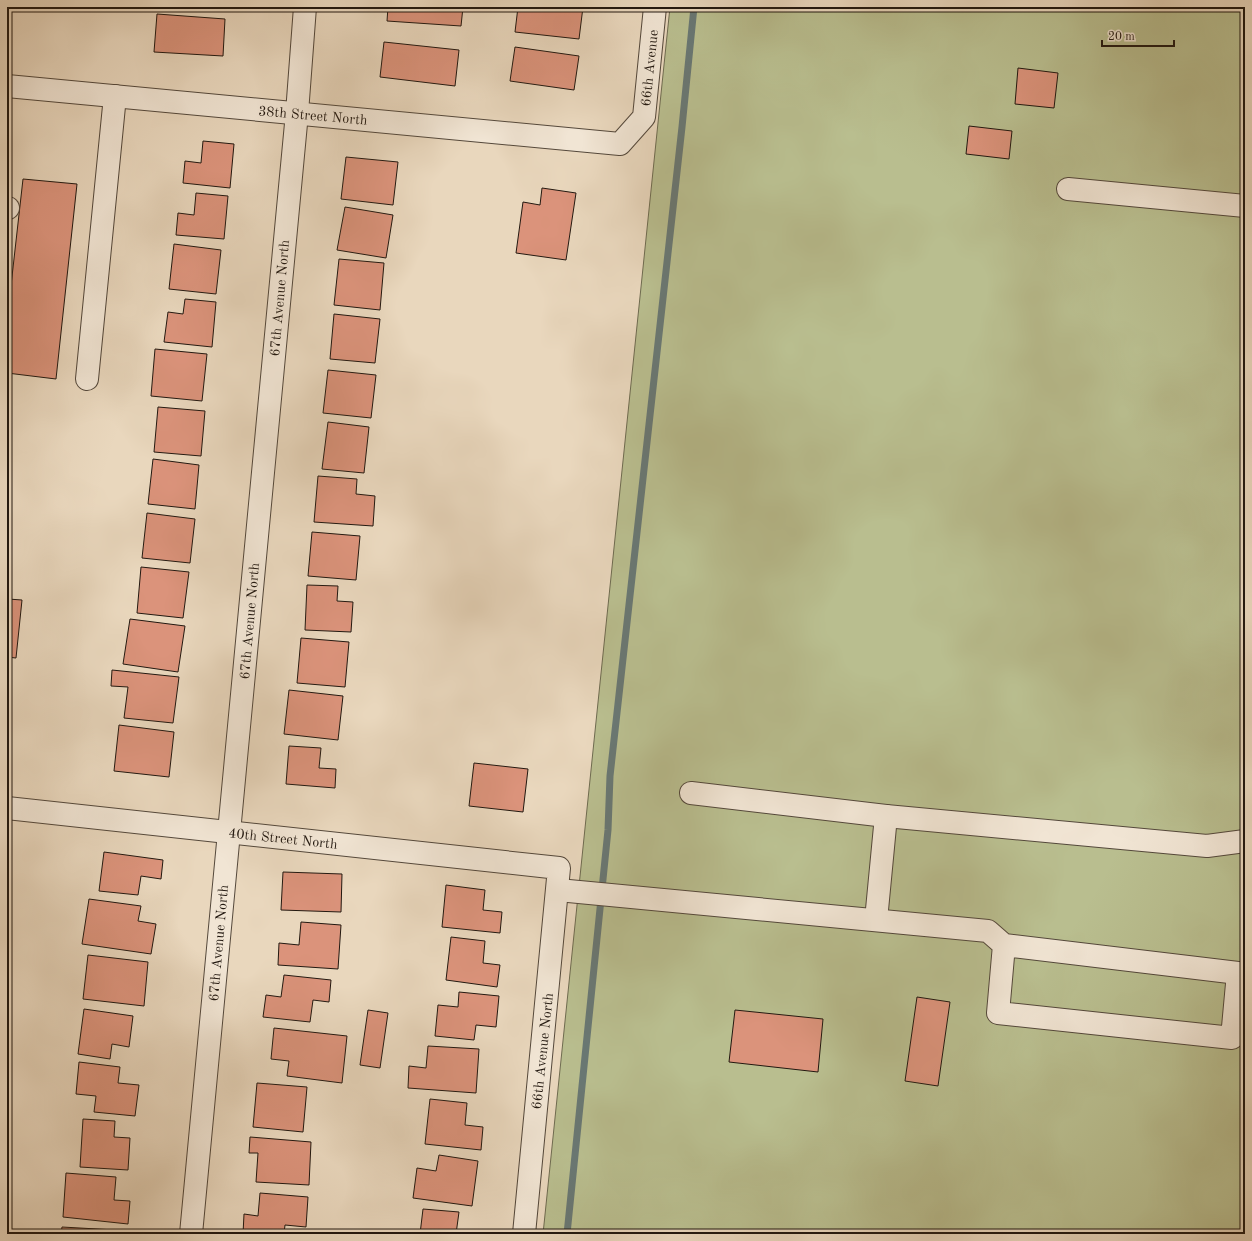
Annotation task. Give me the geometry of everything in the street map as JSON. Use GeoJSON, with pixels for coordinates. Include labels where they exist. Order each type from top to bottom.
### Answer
{"type":"FeatureCollection","features":[{"type":"Feature","properties":{"kind":"street","name":"67th Avenue North"},"geometry":{"type":"LineString","coordinates":[[191,1234],[297,114],[305,7]]}},
{"type":"Feature","properties":{"kind":"street","name":"66th Avenue"},"geometry":{"type":"LineString","coordinates":[[620,144],[644,117],[654,7]]}},
{"type":"Feature","properties":{"kind":"street","name":"38th Street North"},"geometry":{"type":"LineString","coordinates":[[7,86],[620,144]]}},
{"type":"Feature","properties":{"kind":"street"},"geometry":{"type":"LineString","coordinates":[[86,379],[115,96]]}},
{"type":"Feature","properties":{"kind":"street"},"geometry":{"type":"LineString","coordinates":[[1068,189],[1245,206]]}},
{"type":"Feature","properties":{"kind":"street"},"geometry":{"type":"LineString","coordinates":[[691,793],[886,816],[1207,846],[1245,841]]}},
{"type":"Feature","properties":{"kind":"street","name":"40th Street North"},"geometry":{"type":"LineString","coordinates":[[7,808],[559,868]]}},
{"type":"Feature","properties":{"kind":"street"},"geometry":{"type":"LineString","coordinates":[[876,920],[886,816]]}},
{"type":"Feature","properties":{"kind":"street","name":"66th Avenue North"},"geometry":{"type":"LineString","coordinates":[[524,1234],[559,868]]}},
{"type":"Feature","properties":{"kind":"street"},"geometry":{"type":"LineString","coordinates":[[558,890],[988,931],[1004,945],[1238,973],[1232,1038],[998,1012],[1004,945]]}},
{"type":"Feature","properties":{"kind":"green space"},"geometry":{"type":"Polygon","coordinates":[[[670,7],[1245,7],[1245,1234],[543,1234],[670,7]]]}},
{"type":"Feature","properties":{"kind":"building"},"geometry":{"type":"Polygon","coordinates":[[[388,7],[463,7],[461,26],[387,21],[388,7]]]}},
{"type":"Feature","properties":{"kind":"building"},"geometry":{"type":"Polygon","coordinates":[[[518,7],[583,7],[579,39],[515,32],[518,7]]]}},
{"type":"Feature","properties":{"kind":"building"},"geometry":{"type":"Polygon","coordinates":[[[157,14],[225,19],[223,56],[154,52],[157,14]]]}},
{"type":"Feature","properties":{"kind":"building"},"geometry":{"type":"Polygon","coordinates":[[[384,42],[459,50],[455,86],[380,77],[384,42]]]}},
{"type":"Feature","properties":{"kind":"building"},"geometry":{"type":"Polygon","coordinates":[[[515,47],[579,56],[574,90],[510,81],[515,47]]]}},
{"type":"Feature","properties":{"kind":"building"},"geometry":{"type":"Polygon","coordinates":[[[1018,68],[1058,73],[1054,108],[1015,104],[1018,68]]]}},
{"type":"Feature","properties":{"kind":"building"},"geometry":{"type":"Polygon","coordinates":[[[969,126],[1012,131],[1009,159],[966,154],[969,126]]]}},
{"type":"Feature","properties":{"kind":"building"},"geometry":{"type":"Polygon","coordinates":[[[203,141],[234,144],[230,188],[183,183],[185,161],[201,163],[203,141]]]}},
{"type":"Feature","properties":{"kind":"building"},"geometry":{"type":"Polygon","coordinates":[[[346,157],[398,162],[393,205],[341,199],[346,157]]]}},
{"type":"Feature","properties":{"kind":"building"},"geometry":{"type":"Polygon","coordinates":[[[23,179],[77,184],[56,379],[7,373],[7,321],[23,179]]]}},
{"type":"Feature","properties":{"kind":"building"},"geometry":{"type":"Polygon","coordinates":[[[542,188],[576,193],[566,260],[516,253],[523,202],[540,205],[542,188]]]}},
{"type":"Feature","properties":{"kind":"building"},"geometry":{"type":"Polygon","coordinates":[[[196,193],[228,196],[224,239],[176,235],[178,213],[194,215],[196,193]]]}},
{"type":"Feature","properties":{"kind":"building"},"geometry":{"type":"Polygon","coordinates":[[[345,207],[393,215],[386,258],[337,250],[345,207]]]}},
{"type":"Feature","properties":{"kind":"building"},"geometry":{"type":"Polygon","coordinates":[[[174,244],[221,250],[216,294],[169,289],[174,244]]]}},
{"type":"Feature","properties":{"kind":"building"},"geometry":{"type":"Polygon","coordinates":[[[339,259],[384,263],[380,310],[334,305],[339,259]]]}},
{"type":"Feature","properties":{"kind":"building"},"geometry":{"type":"Polygon","coordinates":[[[185,299],[216,302],[212,347],[164,342],[168,312],[183,314],[185,299]]]}},
{"type":"Feature","properties":{"kind":"building"},"geometry":{"type":"Polygon","coordinates":[[[334,314],[380,319],[375,363],[330,359],[334,314]]]}},
{"type":"Feature","properties":{"kind":"building"},"geometry":{"type":"Polygon","coordinates":[[[155,349],[207,354],[202,401],[151,396],[155,349]]]}},
{"type":"Feature","properties":{"kind":"building"},"geometry":{"type":"Polygon","coordinates":[[[328,370],[376,375],[371,418],[323,413],[328,370]]]}},
{"type":"Feature","properties":{"kind":"building"},"geometry":{"type":"Polygon","coordinates":[[[158,407],[205,411],[201,456],[154,452],[158,407]]]}},
{"type":"Feature","properties":{"kind":"building"},"geometry":{"type":"Polygon","coordinates":[[[328,422],[369,427],[364,473],[322,469],[328,422]]]}},
{"type":"Feature","properties":{"kind":"building"},"geometry":{"type":"Polygon","coordinates":[[[153,459],[199,465],[195,509],[148,504],[153,459]]]}},
{"type":"Feature","properties":{"kind":"building"},"geometry":{"type":"Polygon","coordinates":[[[318,476],[357,479],[356,494],[375,496],[373,526],[314,522],[318,476]]]}},
{"type":"Feature","properties":{"kind":"building"},"geometry":{"type":"Polygon","coordinates":[[[147,513],[195,519],[190,563],[142,558],[147,513]]]}},
{"type":"Feature","properties":{"kind":"building"},"geometry":{"type":"Polygon","coordinates":[[[312,532],[360,536],[356,580],[308,576],[312,532]]]}},
{"type":"Feature","properties":{"kind":"building"},"geometry":{"type":"Polygon","coordinates":[[[141,567],[189,572],[183,618],[137,613],[141,567]]]}},
{"type":"Feature","properties":{"kind":"building"},"geometry":{"type":"Polygon","coordinates":[[[7,583],[10,583],[8,599],[22,600],[16,658],[7,657],[7,583]]]}},
{"type":"Feature","properties":{"kind":"building"},"geometry":{"type":"Polygon","coordinates":[[[307,585],[338,586],[337,601],[353,602],[351,632],[305,630],[307,585]]]}},
{"type":"Feature","properties":{"kind":"building"},"geometry":{"type":"Polygon","coordinates":[[[130,619],[185,626],[178,672],[123,664],[130,619]]]}},
{"type":"Feature","properties":{"kind":"building"},"geometry":{"type":"Polygon","coordinates":[[[301,638],[349,642],[345,687],[297,683],[301,638]]]}},
{"type":"Feature","properties":{"kind":"building"},"geometry":{"type":"Polygon","coordinates":[[[112,670],[179,677],[173,723],[124,718],[128,687],[111,686],[112,670]]]}},
{"type":"Feature","properties":{"kind":"building"},"geometry":{"type":"Polygon","coordinates":[[[289,690],[343,696],[338,740],[284,734],[289,690]]]}},
{"type":"Feature","properties":{"kind":"building"},"geometry":{"type":"Polygon","coordinates":[[[119,725],[174,732],[169,777],[114,771],[119,725]]]}},
{"type":"Feature","properties":{"kind":"building"},"geometry":{"type":"Polygon","coordinates":[[[289,746],[321,748],[319,768],[336,769],[335,788],[286,784],[289,746]]]}},
{"type":"Feature","properties":{"kind":"building"},"geometry":{"type":"Polygon","coordinates":[[[474,763],[528,769],[523,812],[469,806],[474,763]]]}},
{"type":"Feature","properties":{"kind":"building"},"geometry":{"type":"Polygon","coordinates":[[[104,852],[163,860],[161,879],[141,876],[138,895],[99,891],[104,852]]]}},
{"type":"Feature","properties":{"kind":"building"},"geometry":{"type":"Polygon","coordinates":[[[283,872],[342,874],[341,912],[281,910],[283,872]]]}},
{"type":"Feature","properties":{"kind":"building"},"geometry":{"type":"Polygon","coordinates":[[[446,885],[485,890],[483,910],[502,912],[500,933],[442,927],[446,885]]]}},
{"type":"Feature","properties":{"kind":"building"},"geometry":{"type":"Polygon","coordinates":[[[89,899],[141,906],[138,921],[156,924],[151,954],[82,944],[89,899]]]}},
{"type":"Feature","properties":{"kind":"building"},"geometry":{"type":"Polygon","coordinates":[[[301,922],[341,925],[338,969],[278,965],[279,943],[299,945],[301,922]]]}},
{"type":"Feature","properties":{"kind":"building"},"geometry":{"type":"Polygon","coordinates":[[[451,937],[485,941],[483,963],[500,965],[497,987],[446,980],[451,937]]]}},
{"type":"Feature","properties":{"kind":"building"},"geometry":{"type":"Polygon","coordinates":[[[88,955],[148,962],[144,1006],[83,999],[88,955]]]}},
{"type":"Feature","properties":{"kind":"building"},"geometry":{"type":"Polygon","coordinates":[[[284,975],[331,980],[329,1002],[313,1000],[310,1022],[263,1017],[266,995],[281,997],[284,975]]]}},
{"type":"Feature","properties":{"kind":"building"},"geometry":{"type":"Polygon","coordinates":[[[459,992],[499,996],[496,1027],[476,1025],[474,1040],[435,1036],[438,1005],[458,1007],[459,992]]]}},
{"type":"Feature","properties":{"kind":"building"},"geometry":{"type":"Polygon","coordinates":[[[917,997],[950,1002],[938,1086],[905,1081],[917,997]]]}},
{"type":"Feature","properties":{"kind":"building"},"geometry":{"type":"Polygon","coordinates":[[[84,1009],[133,1016],[129,1047],[112,1044],[110,1059],[78,1054],[84,1009]]]}},
{"type":"Feature","properties":{"kind":"building"},"geometry":{"type":"Polygon","coordinates":[[[368,1010],[388,1013],[380,1068],[360,1065],[368,1010]]]}},
{"type":"Feature","properties":{"kind":"building"},"geometry":{"type":"Polygon","coordinates":[[[735,1010],[823,1019],[818,1072],[729,1062],[735,1010]]]}},
{"type":"Feature","properties":{"kind":"building"},"geometry":{"type":"Polygon","coordinates":[[[274,1028],[347,1036],[342,1083],[287,1076],[289,1061],[271,1059],[274,1028]]]}},
{"type":"Feature","properties":{"kind":"building"},"geometry":{"type":"Polygon","coordinates":[[[428,1046],[479,1049],[476,1093],[408,1088],[409,1066],[426,1068],[428,1046]]]}},
{"type":"Feature","properties":{"kind":"building"},"geometry":{"type":"Polygon","coordinates":[[[79,1062],[120,1067],[118,1083],[139,1085],[135,1116],[94,1112],[96,1096],[76,1094],[79,1062]]]}},
{"type":"Feature","properties":{"kind":"building"},"geometry":{"type":"Polygon","coordinates":[[[257,1083],[307,1087],[303,1132],[253,1127],[257,1083]]]}},
{"type":"Feature","properties":{"kind":"building"},"geometry":{"type":"Polygon","coordinates":[[[430,1099],[467,1103],[465,1125],[483,1127],[481,1150],[425,1144],[430,1099]]]}},
{"type":"Feature","properties":{"kind":"building"},"geometry":{"type":"Polygon","coordinates":[[[83,1119],[115,1121],[114,1137],[130,1138],[128,1170],[80,1167],[83,1119]]]}},
{"type":"Feature","properties":{"kind":"building"},"geometry":{"type":"Polygon","coordinates":[[[250,1137],[311,1142],[309,1185],[256,1182],[258,1153],[249,1153],[250,1137]]]}},
{"type":"Feature","properties":{"kind":"building"},"geometry":{"type":"Polygon","coordinates":[[[439,1155],[478,1161],[472,1206],[413,1198],[417,1168],[436,1171],[439,1155]]]}},
{"type":"Feature","properties":{"kind":"building"},"geometry":{"type":"Polygon","coordinates":[[[66,1173],[116,1177],[114,1200],[130,1201],[128,1224],[63,1217],[66,1173]]]}},
{"type":"Feature","properties":{"kind":"building"},"geometry":{"type":"Polygon","coordinates":[[[260,1193],[308,1197],[306,1227],[285,1225],[284,1234],[243,1234],[244,1214],[258,1216],[260,1193]]]}},
{"type":"Feature","properties":{"kind":"building"},"geometry":{"type":"Polygon","coordinates":[[[423,1209],[459,1212],[456,1234],[420,1234],[423,1209]]]}},
{"type":"Feature","properties":{"kind":"building"},"geometry":{"type":"Polygon","coordinates":[[[62,1227],[115,1230],[115,1234],[61,1234],[62,1227]]]}},
{"type":"Feature","properties":{"kind":"waterway"},"geometry":{"type":"LineString","coordinates":[[567,1234],[608,830],[610,776],[694,7]]}}]}
